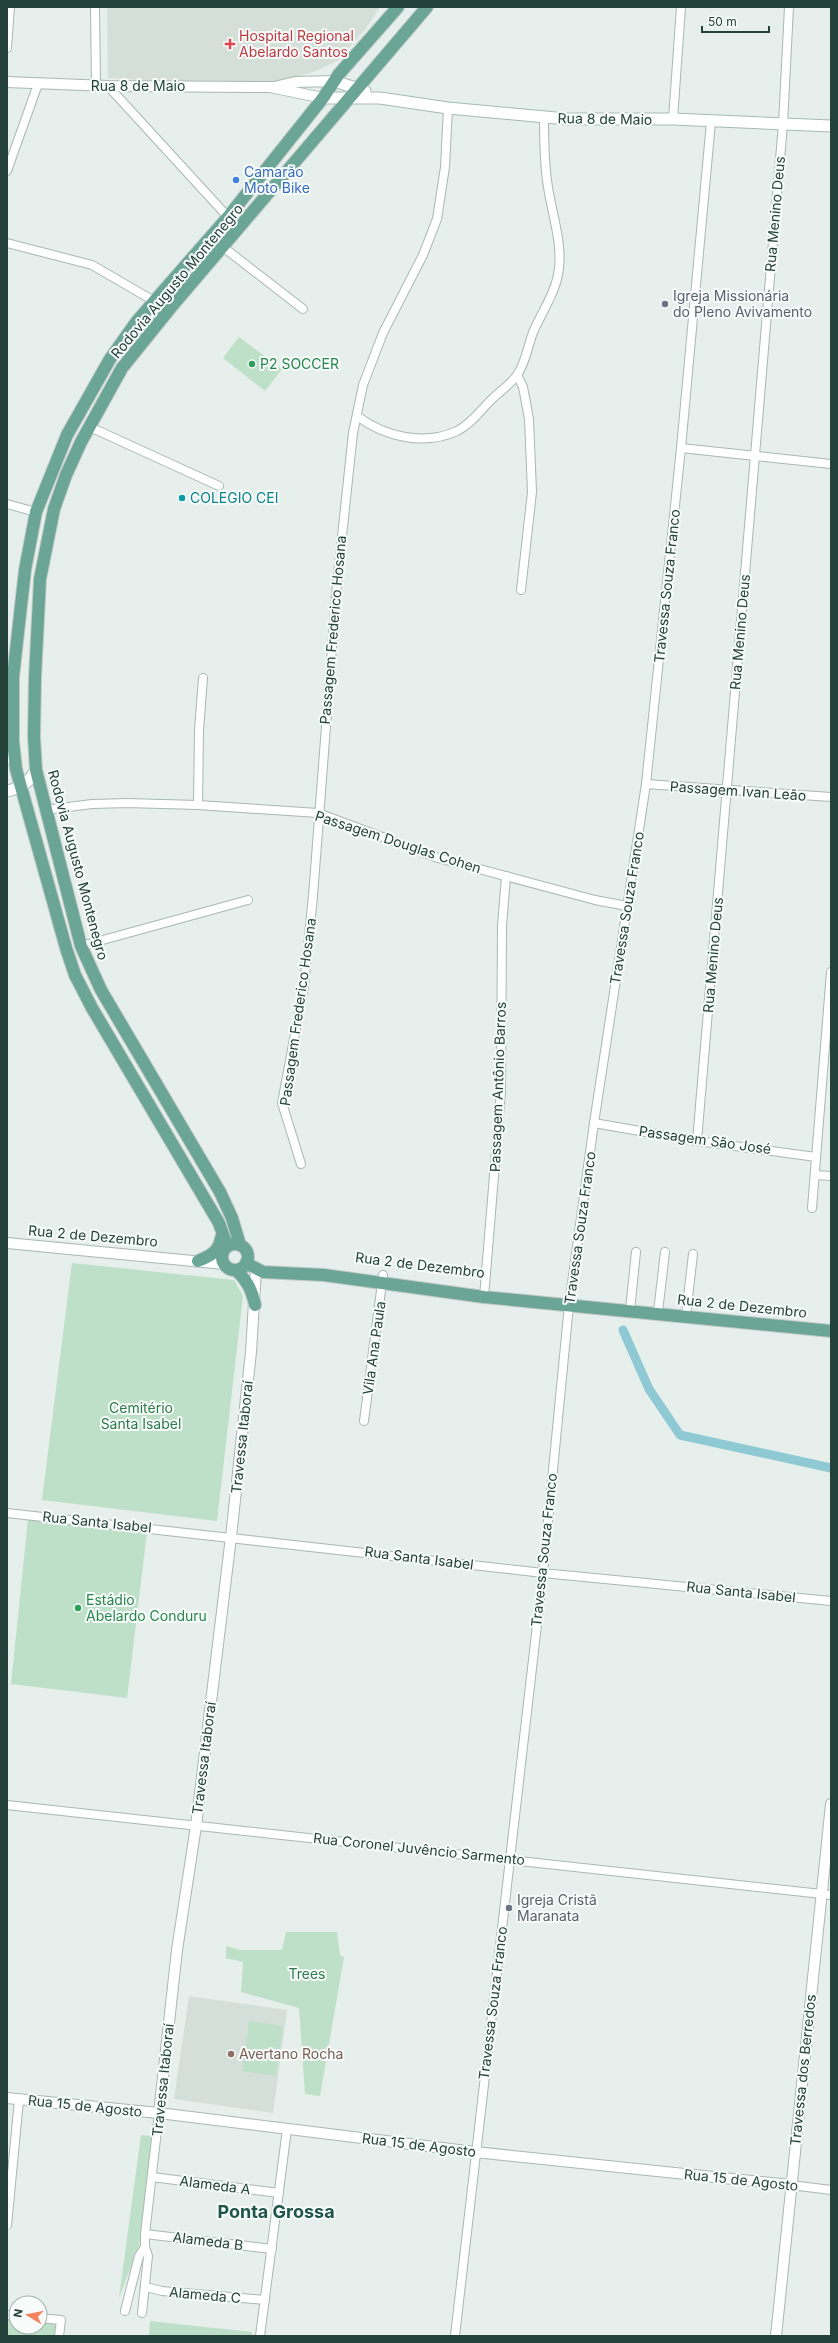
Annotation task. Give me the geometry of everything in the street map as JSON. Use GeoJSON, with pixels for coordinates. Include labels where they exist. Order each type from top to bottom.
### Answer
{"type":"FeatureCollection","features":[{"type":"Feature","properties":{"kind":"main road","name":"Rodovia Augusto Montenegro"},"geometry":{"type":"LineString","coordinates":[[227,1246],[220,1223],[92,1008],[75,975],[21,787],[13,741],[10,661],[36,512],[67,434],[110,359],[154,301],[228,217],[323,98],[334,81],[398,7]]}},
{"type":"Feature","properties":{"kind":"main road","name":"Rodovia Augusto Montenegro"},"geometry":{"type":"LineString","coordinates":[[240,1244],[232,1218],[220,1192],[101,990],[81,946],[36,770],[34,737],[35,664],[40,579],[57,502],[66,475],[122,368],[172,306],[427,7]]}},
{"type":"Feature","properties":{"kind":"main road","name":"Rua 8 de Maio"},"geometry":{"type":"LineString","coordinates":[[334,81],[353,92],[380,98],[448,108],[544,118],[673,119],[711,122],[831,126]]}},
{"type":"Feature","properties":{"kind":"main road","name":"Rua 8 de Maio"},"geometry":{"type":"LineString","coordinates":[[323,98],[353,92]]}},
{"type":"Feature","properties":{"kind":"main road"},"geometry":{"type":"LineString","coordinates":[[110,359],[122,368]]}},
{"type":"Feature","properties":{"kind":"main road"},"geometry":{"type":"LineString","coordinates":[[28,554],[45,557]]}},
{"type":"Feature","properties":{"kind":"main road"},"geometry":{"type":"LineString","coordinates":[[10,661],[35,664]]}},
{"type":"Feature","properties":{"kind":"main road"},"geometry":{"type":"LineString","coordinates":[[7,758],[13,741]]}},
{"type":"Feature","properties":{"kind":"main road"},"geometry":{"type":"LineString","coordinates":[[7,791],[21,787],[29,782],[36,770]]}},
{"type":"Feature","properties":{"kind":"main road"},"geometry":{"type":"LineString","coordinates":[[198,1261],[211,1255],[218,1249],[221,1237],[220,1223]]}},
{"type":"Feature","properties":{"kind":"main road"},"geometry":{"type":"LineString","coordinates":[[236,1270],[251,1266],[247,1252],[240,1244],[227,1246],[223,1251],[224,1264],[244,1276],[255,1305]]}},
{"type":"Feature","properties":{"kind":"main road","name":"Rua 2 de Dezembro"},"geometry":{"type":"LineString","coordinates":[[251,1266],[263,1272],[383,1279],[516,1297],[831,1331]]}},
{"type":"Feature","properties":{"kind":"street"},"geometry":{"type":"LineString","coordinates":[[95,7],[96,86]]}},
{"type":"Feature","properties":{"kind":"street"},"geometry":{"type":"LineString","coordinates":[[673,119],[681,7]]}},
{"type":"Feature","properties":{"kind":"street","name":"Rua Menino Deus"},"geometry":{"type":"LineString","coordinates":[[697,1141],[782,124],[789,7]]}},
{"type":"Feature","properties":{"kind":"street"},"geometry":{"type":"LineString","coordinates":[[7,48],[9,11]]}},
{"type":"Feature","properties":{"kind":"street","name":"Rua 8 de Maio"},"geometry":{"type":"LineString","coordinates":[[270,87],[295,82],[334,81]]}},
{"type":"Feature","properties":{"kind":"street","name":"Rua 8 de Maio"},"geometry":{"type":"LineString","coordinates":[[7,82],[96,86],[270,87],[323,98]]}},
{"type":"Feature","properties":{"kind":"street"},"geometry":{"type":"LineString","coordinates":[[7,171],[38,84]]}},
{"type":"Feature","properties":{"kind":"street"},"geometry":{"type":"LineString","coordinates":[[108,86],[228,217]]}},
{"type":"Feature","properties":{"kind":"street","name":"Passagem Frederico Hosana"},"geometry":{"type":"LineString","coordinates":[[301,1164],[282,1103],[304,986],[313,896],[318,813],[342,523],[357,416],[363,385],[383,333],[423,255],[437,219],[445,167],[448,108]]}},
{"type":"Feature","properties":{"kind":"street"},"geometry":{"type":"LineString","coordinates":[[357,416],[373,427],[390,434],[426,438],[439,437],[458,430],[474,419],[517,375],[534,330],[552,292],[559,270],[558,242],[548,187],[544,152],[544,118]]}},
{"type":"Feature","properties":{"kind":"street","name":"Travessa Souza Franco"},"geometry":{"type":"LineString","coordinates":[[455,2336],[475,2152],[543,1573],[572,1303],[594,1123],[646,784],[681,448],[711,122]]}},
{"type":"Feature","properties":{"kind":"street"},"geometry":{"type":"LineString","coordinates":[[7,243],[92,265],[154,301]]}},
{"type":"Feature","properties":{"kind":"street"},"geometry":{"type":"LineString","coordinates":[[223,247],[303,309]]}},
{"type":"Feature","properties":{"kind":"street"},"geometry":{"type":"LineString","coordinates":[[517,375],[523,387],[529,419],[532,492],[522,590]]}},
{"type":"Feature","properties":{"kind":"street"},"geometry":{"type":"LineString","coordinates":[[90,427],[219,486]]}},
{"type":"Feature","properties":{"kind":"street"},"geometry":{"type":"LineString","coordinates":[[681,448],[754,457],[831,464]]}},
{"type":"Feature","properties":{"kind":"street"},"geometry":{"type":"LineString","coordinates":[[7,504],[36,512]]}},
{"type":"Feature","properties":{"kind":"street"},"geometry":{"type":"LineString","coordinates":[[198,805],[199,730],[203,678]]}},
{"type":"Feature","properties":{"kind":"street","name":"Passagem Ivan Leão"},"geometry":{"type":"LineString","coordinates":[[646,784],[831,797]]}},
{"type":"Feature","properties":{"kind":"street","name":"Passagem Douglas Cohen"},"geometry":{"type":"LineString","coordinates":[[45,810],[92,804],[198,805],[318,813],[438,858],[595,900],[627,906]]}},
{"type":"Feature","properties":{"kind":"street","name":"Passagem Antônio Barros"},"geometry":{"type":"LineString","coordinates":[[485,1293],[501,1091],[502,926],[506,876]]}},
{"type":"Feature","properties":{"kind":"street"},"geometry":{"type":"LineString","coordinates":[[81,946],[248,900]]}},
{"type":"Feature","properties":{"kind":"street"},"geometry":{"type":"LineString","coordinates":[[812,1208],[831,972]]}},
{"type":"Feature","properties":{"kind":"street","name":"Passagem São José"},"geometry":{"type":"LineString","coordinates":[[594,1123],[697,1141],[816,1157]]}},
{"type":"Feature","properties":{"kind":"street"},"geometry":{"type":"LineString","coordinates":[[815,1175],[831,1176]]}},
{"type":"Feature","properties":{"kind":"street","name":"Rua 2 de Dezembro"},"geometry":{"type":"LineString","coordinates":[[7,1243],[224,1264]]}},
{"type":"Feature","properties":{"kind":"street"},"geometry":{"type":"LineString","coordinates":[[630,1310],[636,1252]]}},
{"type":"Feature","properties":{"kind":"street"},"geometry":{"type":"LineString","coordinates":[[658,1312],[665,1252]]}},
{"type":"Feature","properties":{"kind":"street"},"geometry":{"type":"LineString","coordinates":[[686,1315],[692,1254]]}},
{"type":"Feature","properties":{"kind":"street","name":"Travessa Itaboraí"},"geometry":{"type":"LineString","coordinates":[[142,2313],[146,2287],[148,2256],[145,2247],[145,2234],[176,1950],[196,1826],[231,1537],[255,1305],[251,1266]]}},
{"type":"Feature","properties":{"kind":"street","name":"Vila Ana Paula"},"geometry":{"type":"LineString","coordinates":[[364,1421],[383,1279]]}},
{"type":"Feature","properties":{"kind":"street","name":"Rua Santa Isabel"},"geometry":{"type":"LineString","coordinates":[[7,1512],[543,1573],[831,1601]]}},
{"type":"Feature","properties":{"kind":"street","name":"Travessa dos Berredos"},"geometry":{"type":"LineString","coordinates":[[776,2336],[791,2185],[827,1895],[831,1804]]}},
{"type":"Feature","properties":{"kind":"street","name":"Rua Coronel Juvêncio Sarmento"},"geometry":{"type":"LineString","coordinates":[[7,1805],[510,1859],[827,1895]]}},
{"type":"Feature","properties":{"kind":"street","name":"Rua 15 de Agosto"},"geometry":{"type":"LineString","coordinates":[[7,2098],[159,2114],[475,2152],[831,2190]]}},
{"type":"Feature","properties":{"kind":"street"},"geometry":{"type":"LineString","coordinates":[[7,2225],[19,2100]]}},
{"type":"Feature","properties":{"kind":"street"},"geometry":{"type":"LineString","coordinates":[[260,2336],[287,2129]]}},
{"type":"Feature","properties":{"kind":"street","name":"Alameda A"},"geometry":{"type":"LineString","coordinates":[[152,2178],[279,2193]]}},
{"type":"Feature","properties":{"kind":"street","name":"Alameda B"},"geometry":{"type":"LineString","coordinates":[[145,2234],[272,2249]]}},
{"type":"Feature","properties":{"kind":"street","name":"Travessa Itaboraí"},"geometry":{"type":"LineString","coordinates":[[126,2311],[139,2256],[145,2247]]}},
{"type":"Feature","properties":{"kind":"street","name":"Alameda C"},"geometry":{"type":"LineString","coordinates":[[146,2287],[162,2291],[265,2300]]}},
{"type":"Feature","properties":{"kind":"street"},"geometry":{"type":"LineString","coordinates":[[48,2319],[61,2320],[59,2336]]}},
{"type":"Feature","properties":{"kind":"shaded area","name":"Hospital Regional Abelardo Santos"},"geometry":{"type":"Polygon","coordinates":[[[107,7],[380,7],[366,28],[339,60],[316,71],[288,80],[250,83],[108,78],[107,7]]]}},
{"type":"Feature","properties":{"kind":"shaded area","name":"Avertano Rocha"},"geometry":{"type":"Polygon","coordinates":[[[189,1996],[287,2010],[273,2113],[174,2099],[189,1996]]]}},
{"type":"Feature","properties":{"kind":"green space","name":"P2 SOCCER"},"geometry":{"type":"Polygon","coordinates":[[[239,337],[282,369],[265,391],[223,358],[239,337]]]}},
{"type":"Feature","properties":{"kind":"green space","name":"Cemitério Santa Isabel"},"geometry":{"type":"Polygon","coordinates":[[[72,1263],[234,1280],[243,1296],[217,1521],[42,1500],[72,1263]]]}},
{"type":"Feature","properties":{"kind":"green space","name":"Estádio Abelardo Conduru"},"geometry":{"type":"Polygon","coordinates":[[[28,1519],[147,1532],[127,1698],[11,1684],[28,1519]]]}},
{"type":"Feature","properties":{"kind":"green space","name":"Trees"},"geometry":{"type":"Polygon","coordinates":[[[286,1932],[337,1932],[340,1955],[344,1957],[320,2096],[305,2094],[299,2008],[241,1992],[243,1962],[226,1958],[226,1946],[240,1950],[282,1950],[286,1932]]]}},
{"type":"Feature","properties":{"kind":"green space"},"geometry":{"type":"Polygon","coordinates":[[[249,2021],[283,2026],[276,2076],[242,2071],[249,2021]]]}},
{"type":"Feature","properties":{"kind":"green space"},"geometry":{"type":"Polygon","coordinates":[[[141,2135],[152,2136],[139,2246],[119,2298],[141,2135]]]}},
{"type":"Feature","properties":{"kind":"green space"},"geometry":{"type":"Polygon","coordinates":[[[7,2319],[8,2335],[48,2335],[48,2320],[61,2320],[59,2336],[7,2336],[7,2319]]]}},
{"type":"Feature","properties":{"kind":"green space"},"geometry":{"type":"Polygon","coordinates":[[[150,2321],[252,2332],[252,2336],[149,2336],[150,2321]]]}},
{"type":"Feature","properties":{"kind":"waterway"},"geometry":{"type":"LineString","coordinates":[[623,1330],[649,1389],[680,1435],[831,1468]]}},
{"type":"Feature","properties":{"kind":"place","name":"Hospital Regional Abelardo Santos"},"geometry":{"type":"Point","coordinates":[230,44]}},
{"type":"Feature","properties":{"kind":"place","name":"Camarão Moto Bike"},"geometry":{"type":"Point","coordinates":[236,180]}},
{"type":"Feature","properties":{"kind":"place","name":"Igreja Missionária do Pleno Avivamento"},"geometry":{"type":"Point","coordinates":[665,304]}},
{"type":"Feature","properties":{"kind":"place","name":"P2 SOCCER"},"geometry":{"type":"Point","coordinates":[252,364]}},
{"type":"Feature","properties":{"kind":"place","name":"COLEGIO CEI"},"geometry":{"type":"Point","coordinates":[182,498]}},
{"type":"Feature","properties":{"kind":"place","name":"Estádio Abelardo Conduru"},"geometry":{"type":"Point","coordinates":[78,1608]}},
{"type":"Feature","properties":{"kind":"place","name":"Igreja Cristã Maranata"},"geometry":{"type":"Point","coordinates":[509,1908]}},
{"type":"Feature","properties":{"kind":"place","name":"Avertano Rocha"},"geometry":{"type":"Point","coordinates":[231,2054]}},
{"type":"Feature","properties":{"kind":"district","name":"Ponta Grossa"},"geometry":{"type":"Point","coordinates":[276,2212]}}]}
